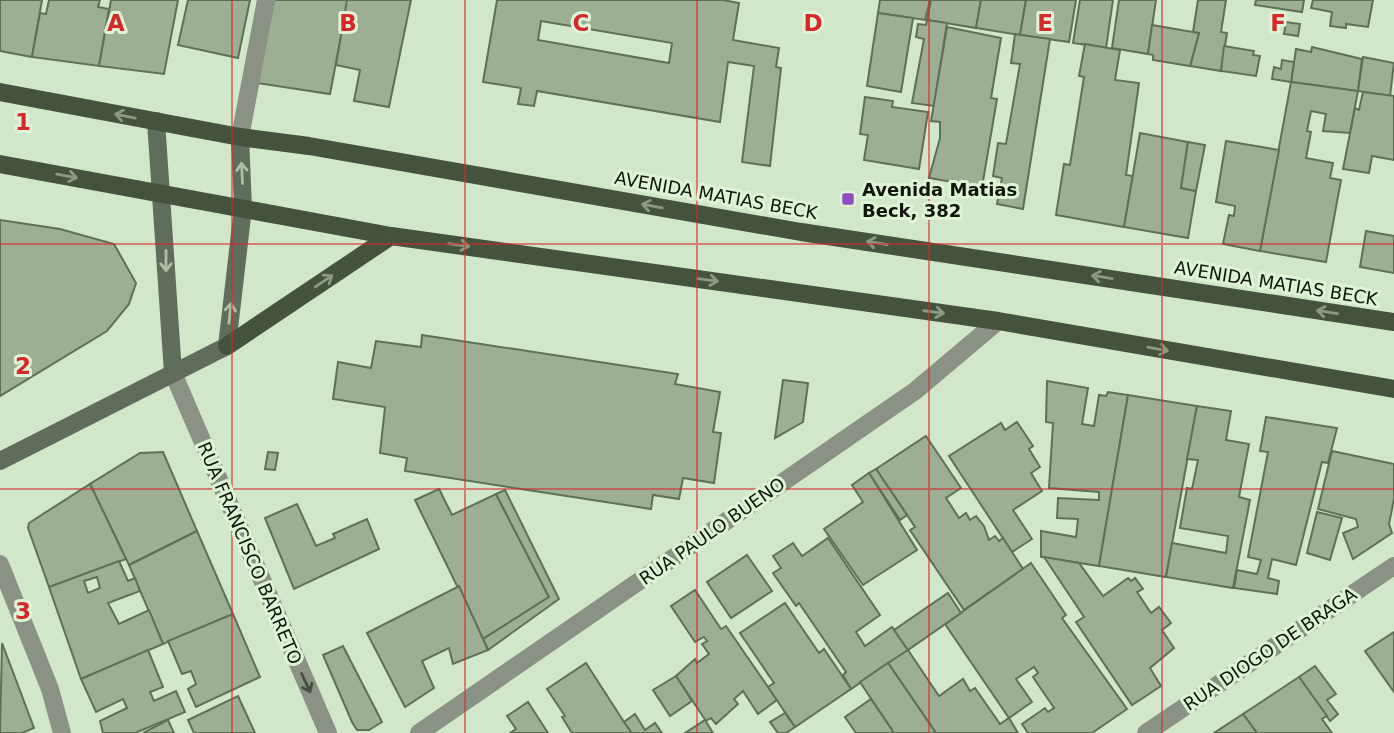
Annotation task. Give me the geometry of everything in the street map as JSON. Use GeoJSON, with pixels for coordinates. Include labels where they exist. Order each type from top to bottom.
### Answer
{"type":"FeatureCollection","features":[{"type":"Feature","properties":{"kind":"main road","name":"AVENIDA MATIAS BECK"},"geometry":{"type":"LineString","coordinates":[[0,92],[240,137],[309,146],[802,232],[1394,322]]}},
{"type":"Feature","properties":{"kind":"main road"},"geometry":{"type":"LineString","coordinates":[[0,164],[391,236],[999,321],[1394,389]]}},
{"type":"Feature","properties":{"kind":"main road"},"geometry":{"type":"LineString","coordinates":[[227,346],[391,236]]}},
{"type":"Feature","properties":{"kind":"street"},"geometry":{"type":"LineString","coordinates":[[0,461],[227,346],[243,208],[240,137],[266,0]]}},
{"type":"Feature","properties":{"kind":"street"},"geometry":{"type":"LineString","coordinates":[[156,121],[163,193],[166,293],[173,373]]}},
{"type":"Feature","properties":{"kind":"street","name":"RUA PAULO BUENO"},"geometry":{"type":"LineString","coordinates":[[419,733],[915,391],[999,321]]}},
{"type":"Feature","properties":{"kind":"street","name":"RUA FRANCISCO BARRETO"},"geometry":{"type":"LineString","coordinates":[[173,373],[328,733]]}},
{"type":"Feature","properties":{"kind":"street"},"geometry":{"type":"LineString","coordinates":[[0,564],[50,690],[62,733]]}},
{"type":"Feature","properties":{"kind":"street","name":"RUA DIOGO DE BRAGA"},"geometry":{"type":"LineString","coordinates":[[1146,733],[1394,566]]}},
{"type":"Feature","properties":{"kind":"building"},"geometry":{"type":"Polygon","coordinates":[[[0,0],[42,0],[32,57],[0,51],[0,0]]]}},
{"type":"Feature","properties":{"kind":"building"},"geometry":{"type":"Polygon","coordinates":[[[49,0],[100,0],[98,7],[109,9],[99,66],[32,57],[40,13],[46,14],[49,0]]]}},
{"type":"Feature","properties":{"kind":"building"},"geometry":{"type":"Polygon","coordinates":[[[111,0],[178,0],[164,74],[99,66],[111,0]]]}},
{"type":"Feature","properties":{"kind":"building"},"geometry":{"type":"Polygon","coordinates":[[[188,0],[250,0],[238,58],[178,45],[188,0]]]}},
{"type":"Feature","properties":{"kind":"building"},"geometry":{"type":"Polygon","coordinates":[[[274,0],[348,0],[330,94],[257,83],[274,0]]]}},
{"type":"Feature","properties":{"kind":"building"},"geometry":{"type":"Polygon","coordinates":[[[347,0],[411,0],[389,107],[354,101],[360,70],[336,65],[347,0]]]}},
{"type":"Feature","properties":{"kind":"building"},"geometry":{"type":"Polygon","coordinates":[[[497,0],[723,0],[739,3],[733,40],[779,48],[776,67],[781,68],[770,166],[742,162],[754,66],[728,62],[720,122],[537,91],[534,106],[518,104],[521,88],[483,82],[497,0]],[[541,21],[538,40],[669,63],[672,43],[541,21]]]}},
{"type":"Feature","properties":{"kind":"building"},"geometry":{"type":"Polygon","coordinates":[[[880,0],[930,0],[925,20],[878,13],[880,0]]]}},
{"type":"Feature","properties":{"kind":"building"},"geometry":{"type":"Polygon","coordinates":[[[931,0],[981,0],[976,28],[927,20],[931,0]]]}},
{"type":"Feature","properties":{"kind":"building"},"geometry":{"type":"Polygon","coordinates":[[[981,0],[1026,0],[1020,35],[976,28],[981,0]]]}},
{"type":"Feature","properties":{"kind":"building"},"geometry":{"type":"Polygon","coordinates":[[[1026,0],[1076,0],[1069,42],[1020,35],[1026,0]]]}},
{"type":"Feature","properties":{"kind":"building"},"geometry":{"type":"Polygon","coordinates":[[[1080,0],[1113,0],[1106,48],[1073,43],[1080,0]]]}},
{"type":"Feature","properties":{"kind":"building"},"geometry":{"type":"Polygon","coordinates":[[[1119,0],[1156,0],[1148,54],[1112,48],[1119,0]]]}},
{"type":"Feature","properties":{"kind":"building"},"geometry":{"type":"Polygon","coordinates":[[[1198,0],[1226,0],[1221,32],[1227,33],[1221,71],[1190,66],[1199,33],[1193,32],[1198,0]]]}},
{"type":"Feature","properties":{"kind":"building"},"geometry":{"type":"Polygon","coordinates":[[[1256,0],[1304,0],[1302,12],[1255,5],[1256,0]]]}},
{"type":"Feature","properties":{"kind":"building"},"geometry":{"type":"Polygon","coordinates":[[[1313,0],[1373,0],[1368,27],[1346,24],[1346,28],[1330,26],[1332,12],[1311,8],[1313,0]]]}},
{"type":"Feature","properties":{"kind":"building"},"geometry":{"type":"Polygon","coordinates":[[[878,13],[913,18],[901,92],[867,86],[878,13]]]}},
{"type":"Feature","properties":{"kind":"building"},"geometry":{"type":"Polygon","coordinates":[[[927,20],[947,23],[934,106],[912,103],[924,39],[916,37],[918,24],[926,25],[927,20]]]}},
{"type":"Feature","properties":{"kind":"building"},"geometry":{"type":"Polygon","coordinates":[[[1286,22],[1300,24],[1298,36],[1284,34],[1286,22]]]}},
{"type":"Feature","properties":{"kind":"building"},"geometry":{"type":"Polygon","coordinates":[[[1152,25],[1199,33],[1190,66],[1153,60],[1153,55],[1148,54],[1152,25]]]}},
{"type":"Feature","properties":{"kind":"building"},"geometry":{"type":"Polygon","coordinates":[[[947,27],[1001,38],[991,98],[997,99],[982,187],[929,178],[940,138],[940,122],[931,121],[947,27]]]}},
{"type":"Feature","properties":{"kind":"building"},"geometry":{"type":"Polygon","coordinates":[[[1015,34],[1050,39],[1023,209],[997,204],[1002,178],[993,176],[998,143],[1006,144],[1020,64],[1011,63],[1015,34]]]}},
{"type":"Feature","properties":{"kind":"building"},"geometry":{"type":"Polygon","coordinates":[[[1085,44],[1120,50],[1115,80],[1139,83],[1126,175],[1133,176],[1124,227],[1056,215],[1064,164],[1070,165],[1084,77],[1079,76],[1085,44]]]}},
{"type":"Feature","properties":{"kind":"building"},"geometry":{"type":"Polygon","coordinates":[[[1224,46],[1254,51],[1253,55],[1260,56],[1256,76],[1221,71],[1224,46]]]}},
{"type":"Feature","properties":{"kind":"building"},"geometry":{"type":"Polygon","coordinates":[[[1312,47],[1362,59],[1358,91],[1291,82],[1296,49],[1311,52],[1312,47]]]}},
{"type":"Feature","properties":{"kind":"building"},"geometry":{"type":"Polygon","coordinates":[[[1363,57],[1394,63],[1390,96],[1358,91],[1363,57]]]}},
{"type":"Feature","properties":{"kind":"building"},"geometry":{"type":"Polygon","coordinates":[[[1282,60],[1294,62],[1291,82],[1272,79],[1274,67],[1281,69],[1282,60]]]}},
{"type":"Feature","properties":{"kind":"building"},"geometry":{"type":"Polygon","coordinates":[[[1291,82],[1358,91],[1350,133],[1323,131],[1326,114],[1311,111],[1307,131],[1311,132],[1306,158],[1333,163],[1330,178],[1341,180],[1326,262],[1260,251],[1291,82]]]}},
{"type":"Feature","properties":{"kind":"building"},"geometry":{"type":"Polygon","coordinates":[[[1363,92],[1394,96],[1394,160],[1372,156],[1369,173],[1343,169],[1355,108],[1359,110],[1363,92]]]}},
{"type":"Feature","properties":{"kind":"building"},"geometry":{"type":"Polygon","coordinates":[[[865,97],[893,101],[892,107],[928,112],[919,169],[864,160],[868,135],[860,134],[865,97]]]}},
{"type":"Feature","properties":{"kind":"building"},"geometry":{"type":"Polygon","coordinates":[[[1140,133],[1188,142],[1181,188],[1196,191],[1188,238],[1124,227],[1140,133]]]}},
{"type":"Feature","properties":{"kind":"building"},"geometry":{"type":"Polygon","coordinates":[[[1226,141],[1279,150],[1260,251],[1223,244],[1229,215],[1234,216],[1235,206],[1216,202],[1226,141]]]}},
{"type":"Feature","properties":{"kind":"building"},"geometry":{"type":"Polygon","coordinates":[[[1188,142],[1205,145],[1196,191],[1181,188],[1188,142]]]}},
{"type":"Feature","properties":{"kind":"building"},"geometry":{"type":"Polygon","coordinates":[[[0,220],[60,229],[114,244],[136,283],[129,304],[107,331],[0,396],[0,220]]]}},
{"type":"Feature","properties":{"kind":"building"},"geometry":{"type":"Polygon","coordinates":[[[1366,231],[1394,236],[1394,273],[1360,267],[1366,231]]]}},
{"type":"Feature","properties":{"kind":"building"},"geometry":{"type":"Polygon","coordinates":[[[422,335],[678,374],[675,384],[720,392],[713,432],[721,433],[714,483],[683,478],[679,499],[653,495],[651,509],[405,471],[407,458],[380,453],[385,407],[333,399],[338,362],[371,368],[376,341],[421,347],[422,335]]]}},
{"type":"Feature","properties":{"kind":"building"},"geometry":{"type":"Polygon","coordinates":[[[783,380],[808,383],[803,422],[775,438],[783,380]]]}},
{"type":"Feature","properties":{"kind":"building"},"geometry":{"type":"Polygon","coordinates":[[[1047,381],[1088,388],[1082,424],[1094,426],[1099,395],[1106,396],[1108,392],[1128,395],[1099,566],[1041,557],[1041,531],[1076,537],[1078,519],[1057,518],[1058,498],[1099,500],[1099,492],[1049,488],[1053,423],[1046,422],[1047,381]]]}},
{"type":"Feature","properties":{"kind":"building"},"geometry":{"type":"Polygon","coordinates":[[[1128,395],[1197,406],[1166,577],[1099,566],[1128,395]]]}},
{"type":"Feature","properties":{"kind":"building"},"geometry":{"type":"Polygon","coordinates":[[[1197,406],[1231,411],[1226,440],[1249,444],[1239,497],[1250,500],[1233,588],[1166,577],[1172,543],[1226,553],[1228,536],[1180,528],[1187,488],[1192,489],[1198,460],[1187,459],[1197,406]]]}},
{"type":"Feature","properties":{"kind":"building"},"geometry":{"type":"Polygon","coordinates":[[[1266,417],[1337,428],[1328,463],[1322,462],[1296,565],[1272,559],[1268,578],[1279,581],[1277,594],[1234,588],[1237,570],[1257,574],[1261,560],[1248,557],[1268,452],[1260,451],[1266,417]]]}},
{"type":"Feature","properties":{"kind":"building"},"geometry":{"type":"Polygon","coordinates":[[[1017,422],[1033,446],[1029,449],[1040,467],[1031,473],[1042,491],[1013,510],[1032,539],[1012,552],[949,456],[1001,423],[1005,430],[1017,422]]]}},
{"type":"Feature","properties":{"kind":"building"},"geometry":{"type":"Polygon","coordinates":[[[926,436],[961,488],[946,498],[959,518],[966,513],[970,520],[976,516],[984,526],[989,540],[995,536],[999,541],[1003,538],[1023,569],[964,610],[910,530],[915,527],[876,469],[926,436]]]}},
{"type":"Feature","properties":{"kind":"building"},"geometry":{"type":"Polygon","coordinates":[[[1332,451],[1394,464],[1394,499],[1389,524],[1392,533],[1353,559],[1343,533],[1358,527],[1356,519],[1318,509],[1332,451]]]}},
{"type":"Feature","properties":{"kind":"building"},"geometry":{"type":"Polygon","coordinates":[[[163,452],[197,531],[129,565],[90,484],[140,453],[163,452]]]}},
{"type":"Feature","properties":{"kind":"building"},"geometry":{"type":"Polygon","coordinates":[[[268,452],[278,453],[275,470],[265,469],[268,452]]]}},
{"type":"Feature","properties":{"kind":"building"},"geometry":{"type":"Polygon","coordinates":[[[876,469],[907,515],[900,520],[869,473],[876,469]]]}},
{"type":"Feature","properties":{"kind":"building"},"geometry":{"type":"Polygon","coordinates":[[[869,473],[917,550],[863,585],[824,529],[863,502],[852,485],[869,473]]]}},
{"type":"Feature","properties":{"kind":"building"},"geometry":{"type":"Polygon","coordinates":[[[90,484],[126,559],[49,587],[28,528],[29,523],[90,484]]]}},
{"type":"Feature","properties":{"kind":"building"},"geometry":{"type":"Polygon","coordinates":[[[439,489],[452,515],[496,494],[549,597],[483,639],[415,500],[439,489]]]}},
{"type":"Feature","properties":{"kind":"building"},"geometry":{"type":"Polygon","coordinates":[[[505,490],[559,599],[488,650],[483,639],[549,597],[496,494],[505,490]]]}},
{"type":"Feature","properties":{"kind":"building"},"geometry":{"type":"Polygon","coordinates":[[[297,504],[316,546],[335,538],[333,534],[367,519],[379,549],[294,589],[265,518],[297,504]]]}},
{"type":"Feature","properties":{"kind":"building"},"geometry":{"type":"Polygon","coordinates":[[[1317,512],[1342,518],[1330,560],[1307,553],[1317,512]]]}},
{"type":"Feature","properties":{"kind":"building"},"geometry":{"type":"Polygon","coordinates":[[[197,531],[233,614],[163,644],[129,565],[197,531]]]}},
{"type":"Feature","properties":{"kind":"building"},"geometry":{"type":"Polygon","coordinates":[[[828,538],[880,615],[856,632],[865,646],[892,627],[908,650],[851,689],[843,675],[846,672],[799,603],[796,606],[773,573],[781,568],[773,556],[793,543],[802,556],[828,538]]]}},
{"type":"Feature","properties":{"kind":"building"},"geometry":{"type":"Polygon","coordinates":[[[747,555],[772,591],[731,618],[707,582],[747,555]]]}},
{"type":"Feature","properties":{"kind":"building"},"geometry":{"type":"Polygon","coordinates":[[[1044,557],[1079,563],[1103,596],[1128,578],[1131,581],[1135,578],[1143,589],[1137,592],[1151,613],[1159,607],[1171,623],[1162,630],[1174,648],[1150,668],[1161,686],[1132,705],[1076,622],[1084,617],[1044,557]]]}},
{"type":"Feature","properties":{"kind":"building"},"geometry":{"type":"Polygon","coordinates":[[[119,561],[128,581],[135,578],[140,591],[108,603],[119,624],[149,610],[163,644],[81,679],[49,587],[119,561]],[[97,577],[84,581],[88,593],[100,588],[97,577]]]}},
{"type":"Feature","properties":{"kind":"building"},"geometry":{"type":"Polygon","coordinates":[[[1031,563],[1066,615],[1062,618],[1127,709],[1092,733],[1028,733],[1022,724],[1045,708],[1048,712],[1054,708],[1033,677],[1038,673],[1034,667],[1016,679],[1032,702],[1009,718],[945,624],[1031,563]]]}},
{"type":"Feature","properties":{"kind":"building"},"geometry":{"type":"Polygon","coordinates":[[[459,586],[488,650],[453,664],[449,648],[422,661],[434,688],[405,707],[367,633],[459,586]]]}},
{"type":"Feature","properties":{"kind":"building"},"geometry":{"type":"Polygon","coordinates":[[[695,590],[721,629],[726,626],[777,700],[758,714],[743,691],[734,699],[738,704],[716,724],[711,718],[706,721],[676,676],[695,659],[697,663],[709,654],[702,644],[707,641],[704,637],[695,642],[671,606],[695,590]]]}},
{"type":"Feature","properties":{"kind":"building"},"geometry":{"type":"Polygon","coordinates":[[[948,593],[961,613],[908,650],[894,630],[948,593]]]}},
{"type":"Feature","properties":{"kind":"building"},"geometry":{"type":"Polygon","coordinates":[[[785,603],[819,653],[824,649],[851,689],[795,727],[768,687],[774,683],[740,633],[785,603]]]}},
{"type":"Feature","properties":{"kind":"building"},"geometry":{"type":"Polygon","coordinates":[[[233,614],[260,677],[196,707],[188,689],[196,684],[191,671],[182,674],[168,641],[233,614]]]}},
{"type":"Feature","properties":{"kind":"building"},"geometry":{"type":"Polygon","coordinates":[[[1394,632],[1394,692],[1365,651],[1394,632]]]}},
{"type":"Feature","properties":{"kind":"building"},"geometry":{"type":"Polygon","coordinates":[[[2,643],[34,728],[22,733],[0,733],[2,643]]]}},
{"type":"Feature","properties":{"kind":"building"},"geometry":{"type":"Polygon","coordinates":[[[343,646],[382,722],[369,730],[357,730],[352,722],[323,655],[343,646]]]}},
{"type":"Feature","properties":{"kind":"building"},"geometry":{"type":"Polygon","coordinates":[[[148,650],[163,687],[150,692],[154,701],[176,691],[185,712],[135,733],[103,733],[100,721],[127,708],[123,699],[96,712],[81,679],[148,650]]]}},
{"type":"Feature","properties":{"kind":"building"},"geometry":{"type":"Polygon","coordinates":[[[908,650],[939,696],[963,679],[970,691],[975,688],[1000,724],[1009,718],[1018,733],[936,733],[888,663],[908,650]]]}},
{"type":"Feature","properties":{"kind":"building"},"geometry":{"type":"Polygon","coordinates":[[[586,663],[632,733],[572,733],[562,717],[565,716],[547,689],[586,663]]]}},
{"type":"Feature","properties":{"kind":"building"},"geometry":{"type":"Polygon","coordinates":[[[888,663],[936,733],[894,733],[860,682],[888,663]]]}},
{"type":"Feature","properties":{"kind":"building"},"geometry":{"type":"Polygon","coordinates":[[[1315,666],[1336,694],[1327,700],[1338,714],[1330,721],[1299,677],[1315,666]]]}},
{"type":"Feature","properties":{"kind":"building"},"geometry":{"type":"Polygon","coordinates":[[[676,676],[692,701],[670,716],[653,690],[676,676]]]}},
{"type":"Feature","properties":{"kind":"building"},"geometry":{"type":"Polygon","coordinates":[[[1299,677],[1327,716],[1322,719],[1332,733],[1257,733],[1243,714],[1299,677]]]}},
{"type":"Feature","properties":{"kind":"building"},"geometry":{"type":"Polygon","coordinates":[[[238,696],[255,733],[194,733],[188,720],[238,696]]]}},
{"type":"Feature","properties":{"kind":"building"},"geometry":{"type":"Polygon","coordinates":[[[871,699],[894,733],[856,733],[845,717],[871,699]]]}},
{"type":"Feature","properties":{"kind":"building"},"geometry":{"type":"Polygon","coordinates":[[[528,702],[548,733],[510,733],[516,729],[507,716],[528,702]]]}},
{"type":"Feature","properties":{"kind":"building"},"geometry":{"type":"Polygon","coordinates":[[[785,713],[795,727],[786,733],[778,733],[770,722],[785,713]]]}},
{"type":"Feature","properties":{"kind":"building"},"geometry":{"type":"Polygon","coordinates":[[[635,714],[645,730],[655,723],[662,733],[632,733],[624,722],[635,714]]]}},
{"type":"Feature","properties":{"kind":"building"},"geometry":{"type":"Polygon","coordinates":[[[1243,714],[1257,733],[1214,733],[1243,714]]]}},
{"type":"Feature","properties":{"kind":"building"},"geometry":{"type":"Polygon","coordinates":[[[168,720],[174,733],[143,733],[168,720]]]}},
{"type":"Feature","properties":{"kind":"building"},"geometry":{"type":"Polygon","coordinates":[[[705,720],[713,733],[685,733],[705,720]]]}},
{"type":"Feature","properties":{"kind":"place","name":"Avenida Matias Beck, 382"},"geometry":{"type":"Point","coordinates":[848,199]}}]}
